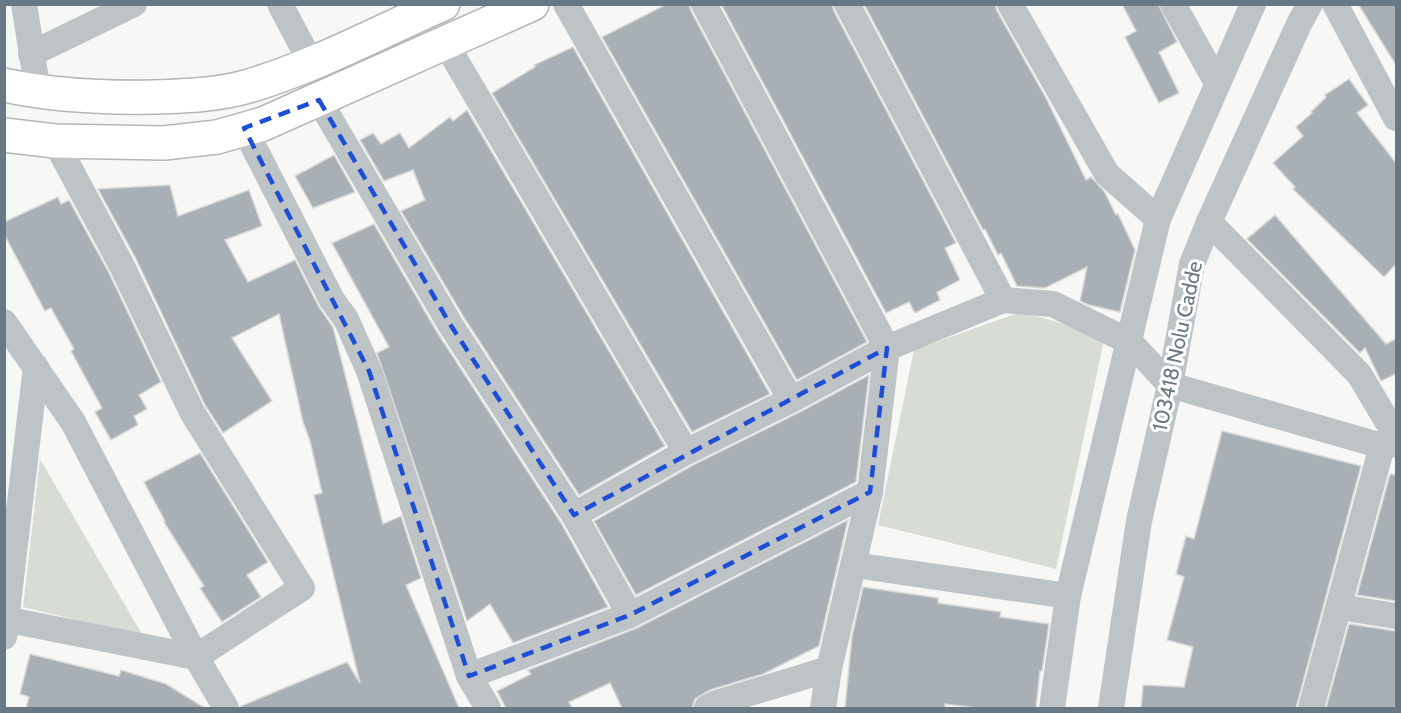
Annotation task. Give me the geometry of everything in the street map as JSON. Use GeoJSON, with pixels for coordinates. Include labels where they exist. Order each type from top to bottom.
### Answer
{"type":"FeatureCollection","features":[{"type":"Feature","properties":{"kind":"main road"},"geometry":{"type":"LineString","coordinates":[[4,135],[55,141],[164,143],[217,136],[263,124],[532,4]]}},
{"type":"Feature","properties":{"kind":"main road"},"geometry":{"type":"LineString","coordinates":[[4,85],[38,92],[114,98],[201,95],[249,86],[311,63],[429,7]]}},
{"type":"Feature","properties":{"kind":"street"},"geometry":{"type":"LineString","coordinates":[[24,4],[38,92]]}},
{"type":"Feature","properties":{"kind":"street"},"geometry":{"type":"LineString","coordinates":[[31,54],[134,4]]}},
{"type":"Feature","properties":{"kind":"street"},"geometry":{"type":"LineString","coordinates":[[280,4],[311,63]]}},
{"type":"Feature","properties":{"kind":"street"},"geometry":{"type":"LineString","coordinates":[[566,4],[791,400]]}},
{"type":"Feature","properties":{"kind":"street"},"geometry":{"type":"LineString","coordinates":[[704,4],[887,348],[870,492],[829,669],[823,708]]}},
{"type":"Feature","properties":{"kind":"street"},"geometry":{"type":"LineString","coordinates":[[847,4],[1003,300]]}},
{"type":"Feature","properties":{"kind":"street"},"geometry":{"type":"LineString","coordinates":[[1010,4],[1107,174],[1158,219]]}},
{"type":"Feature","properties":{"kind":"street"},"geometry":{"type":"LineString","coordinates":[[1173,4],[1217,83]]}},
{"type":"Feature","properties":{"kind":"street"},"geometry":{"type":"LineString","coordinates":[[1052,708],[1068,596],[1158,219],[1253,4]]}},
{"type":"Feature","properties":{"kind":"street","name":"103418 Nolu Cadde"},"geometry":{"type":"LineString","coordinates":[[1111,708],[1139,521],[1170,385],[1192,264],[1294,34],[1310,4]]}},
{"type":"Feature","properties":{"kind":"street"},"geometry":{"type":"LineString","coordinates":[[1335,4],[1396,118]]}},
{"type":"Feature","properties":{"kind":"street"},"geometry":{"type":"LineString","coordinates":[[446,44],[686,452]]}},
{"type":"Feature","properties":{"kind":"street"},"geometry":{"type":"LineString","coordinates":[[319,100],[450,324],[574,515],[630,615]]}},
{"type":"Feature","properties":{"kind":"street"},"geometry":{"type":"LineString","coordinates":[[244,128],[332,300],[346,319],[369,371],[470,676],[488,708]]}},
{"type":"Feature","properties":{"kind":"street"},"geometry":{"type":"LineString","coordinates":[[36,367],[6,626],[196,657],[302,588],[192,412],[122,266],[55,141]]}},
{"type":"Feature","properties":{"kind":"street"},"geometry":{"type":"LineString","coordinates":[[1209,222],[1359,374],[1392,442],[1339,607],[1311,708]]}},
{"type":"Feature","properties":{"kind":"street"},"geometry":{"type":"LineString","coordinates":[[574,515],[686,452],[791,400],[887,348],[1003,300],[1053,304],[1130,342],[1170,385],[1392,442]]}},
{"type":"Feature","properties":{"kind":"street"},"geometry":{"type":"LineString","coordinates":[[4,322],[73,422],[196,657],[226,708]]}},
{"type":"Feature","properties":{"kind":"street"},"geometry":{"type":"LineString","coordinates":[[470,676],[630,615],[870,492]]}},
{"type":"Feature","properties":{"kind":"street"},"geometry":{"type":"LineString","coordinates":[[854,565],[1068,596]]}},
{"type":"Feature","properties":{"kind":"street"},"geometry":{"type":"LineString","coordinates":[[1339,607],[1396,616]]}},
{"type":"Feature","properties":{"kind":"street"},"geometry":{"type":"LineString","coordinates":[[707,708],[829,669]]}},
{"type":"Feature","properties":{"kind":"highlighted area"},"geometry":{"type":"Polygon","coordinates":[[[319,100],[450,324],[574,515],[887,348],[870,492],[630,615],[469,676],[369,371],[244,128],[319,100]]]}},
{"type":"Feature","properties":{"kind":"shaded area"},"geometry":{"type":"Polygon","coordinates":[[[1021,312],[1105,335],[1056,569],[878,525],[914,350],[1021,312]]]}},
{"type":"Feature","properties":{"kind":"shaded area"},"geometry":{"type":"Polygon","coordinates":[[[40,459],[143,636],[23,607],[40,459]]]}},
{"type":"Feature","properties":{"kind":"building"},"geometry":{"type":"Polygon","coordinates":[[[667,4],[689,4],[867,342],[797,380],[602,37],[667,4]]]}},
{"type":"Feature","properties":{"kind":"building"},"geometry":{"type":"Polygon","coordinates":[[[721,4],[832,4],[956,243],[945,248],[960,280],[937,292],[940,300],[915,313],[909,302],[886,313],[721,4]]]}},
{"type":"Feature","properties":{"kind":"building"},"geometry":{"type":"Polygon","coordinates":[[[864,4],[995,4],[1046,98],[1086,180],[1091,177],[1104,191],[1135,250],[1120,312],[1080,301],[1087,267],[1045,288],[1017,286],[1001,253],[998,255],[985,229],[983,230],[864,4]]]}},
{"type":"Feature","properties":{"kind":"building"},"geometry":{"type":"Polygon","coordinates":[[[1122,4],[1158,4],[1177,42],[1159,52],[1179,93],[1159,103],[1125,37],[1136,31],[1122,4]]]}},
{"type":"Feature","properties":{"kind":"building"},"geometry":{"type":"Polygon","coordinates":[[[1358,4],[1396,4],[1396,65],[1358,4]]]}},
{"type":"Feature","properties":{"kind":"building"},"geometry":{"type":"Polygon","coordinates":[[[573,47],[770,394],[692,432],[492,93],[535,67],[534,65],[573,47]]]}},
{"type":"Feature","properties":{"kind":"building"},"geometry":{"type":"Polygon","coordinates":[[[1349,79],[1368,105],[1357,113],[1396,163],[1396,264],[1384,277],[1293,189],[1295,187],[1273,163],[1303,136],[1296,127],[1312,113],[1326,97],[1325,95],[1349,79]]]}},
{"type":"Feature","properties":{"kind":"building"},"geometry":{"type":"Polygon","coordinates":[[[467,110],[665,446],[579,495],[463,316],[401,211],[425,200],[413,170],[384,181],[360,140],[373,133],[381,144],[400,133],[409,148],[450,117],[453,121],[467,110]]]}},
{"type":"Feature","properties":{"kind":"building"},"geometry":{"type":"Polygon","coordinates":[[[334,155],[355,192],[313,208],[295,176],[334,155]]]}},
{"type":"Feature","properties":{"kind":"building"},"geometry":{"type":"Polygon","coordinates":[[[170,185],[178,216],[249,190],[262,226],[225,240],[248,282],[295,260],[319,307],[333,327],[383,524],[401,516],[421,578],[406,585],[459,708],[241,708],[241,706],[347,662],[360,683],[314,495],[322,493],[310,441],[303,422],[279,314],[232,338],[272,401],[223,433],[205,405],[136,259],[98,189],[170,185]]]}},
{"type":"Feature","properties":{"kind":"building"},"geometry":{"type":"Polygon","coordinates":[[[58,197],[61,204],[69,200],[109,273],[161,382],[139,395],[147,409],[134,416],[138,425],[111,440],[95,412],[102,408],[71,351],[74,349],[51,308],[45,311],[4,234],[4,222],[58,197]]]}},
{"type":"Feature","properties":{"kind":"building"},"geometry":{"type":"Polygon","coordinates":[[[1275,215],[1386,344],[1396,339],[1396,374],[1381,381],[1365,348],[1360,353],[1247,239],[1275,215]]]}},
{"type":"Feature","properties":{"kind":"building"},"geometry":{"type":"Polygon","coordinates":[[[374,224],[437,332],[561,523],[608,607],[513,643],[490,604],[467,621],[377,353],[389,347],[332,243],[374,224]]]}},
{"type":"Feature","properties":{"kind":"building"},"geometry":{"type":"Polygon","coordinates":[[[869,375],[856,482],[636,595],[594,521],[693,465],[869,375]]]}},
{"type":"Feature","properties":{"kind":"building"},"geometry":{"type":"Polygon","coordinates":[[[1222,431],[1361,466],[1296,708],[1141,708],[1143,685],[1184,687],[1193,647],[1167,640],[1184,577],[1176,574],[1186,536],[1194,539],[1222,431]]]}},
{"type":"Feature","properties":{"kind":"building"},"geometry":{"type":"Polygon","coordinates":[[[200,453],[268,562],[247,575],[261,597],[222,622],[200,588],[204,586],[164,522],[144,482],[200,453]]]}},
{"type":"Feature","properties":{"kind":"building"},"geometry":{"type":"Polygon","coordinates":[[[1390,474],[1396,475],[1396,601],[1357,595],[1390,474]]]}},
{"type":"Feature","properties":{"kind":"building"},"geometry":{"type":"Polygon","coordinates":[[[848,520],[819,646],[763,674],[710,690],[695,699],[692,708],[622,708],[610,683],[569,702],[572,708],[506,708],[497,691],[531,674],[528,670],[637,628],[848,520]]]}},
{"type":"Feature","properties":{"kind":"building"},"geometry":{"type":"Polygon","coordinates":[[[863,587],[938,598],[938,603],[1001,612],[1000,617],[1049,624],[1036,708],[978,708],[945,704],[945,708],[845,708],[852,636],[863,587]]]}},
{"type":"Feature","properties":{"kind":"building"},"geometry":{"type":"Polygon","coordinates":[[[1349,624],[1396,631],[1396,708],[1326,708],[1349,624]]]}},
{"type":"Feature","properties":{"kind":"building"},"geometry":{"type":"Polygon","coordinates":[[[30,654],[119,676],[121,670],[166,684],[205,708],[26,708],[29,697],[20,694],[30,654]]]}}]}
